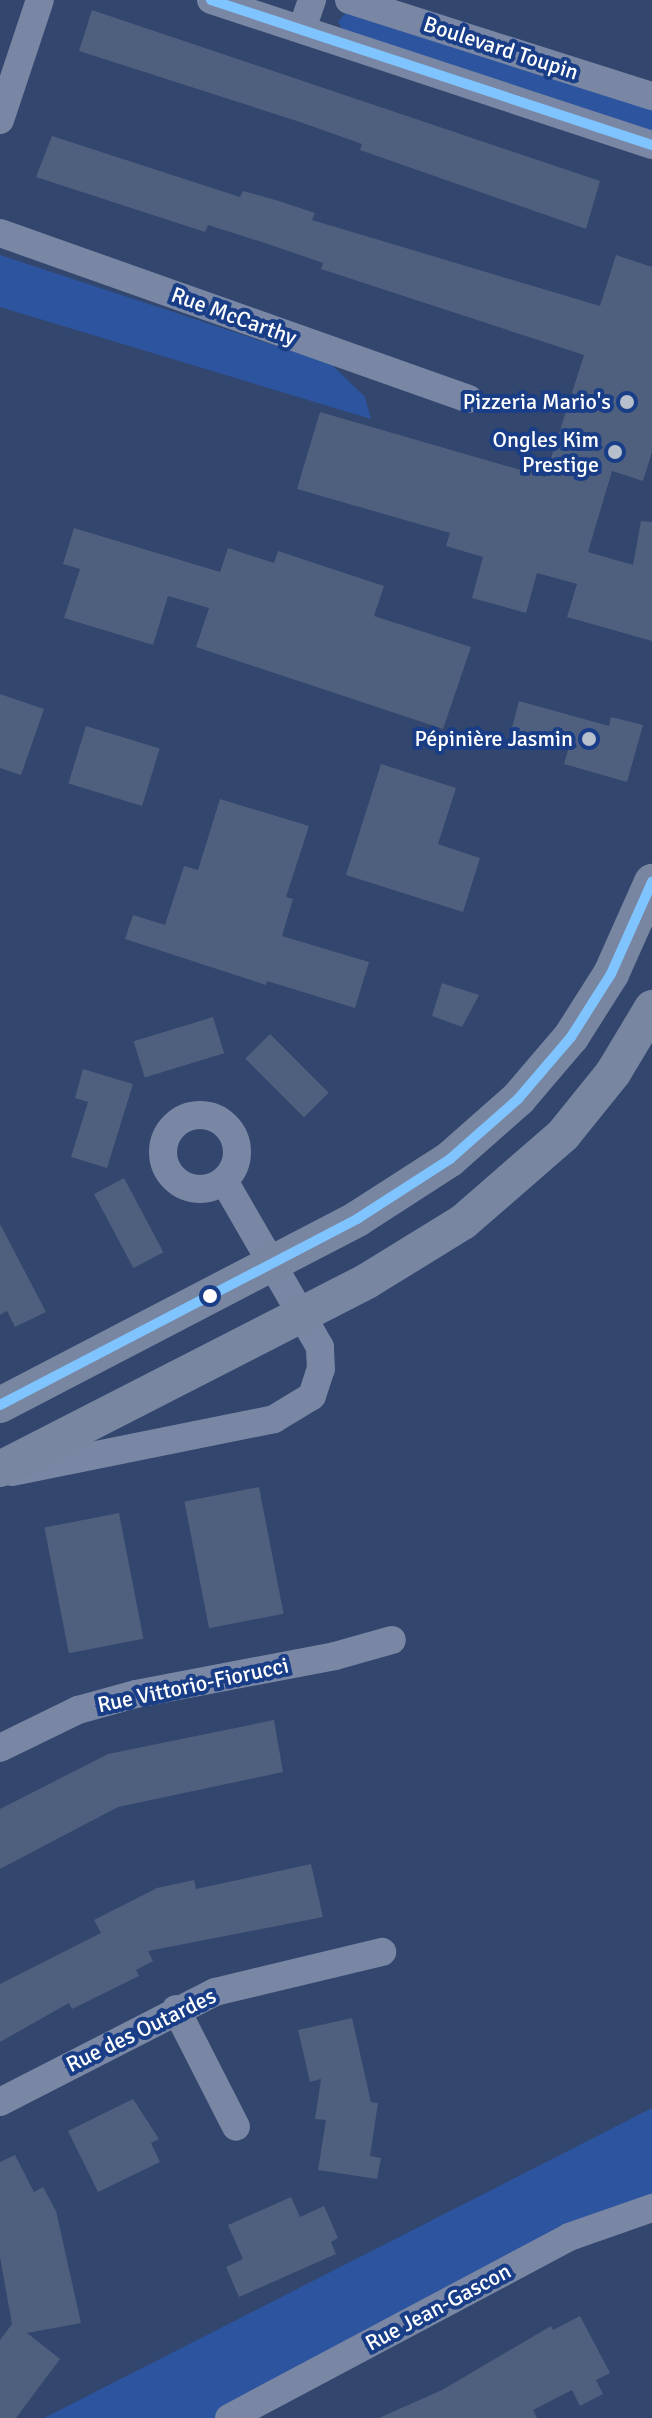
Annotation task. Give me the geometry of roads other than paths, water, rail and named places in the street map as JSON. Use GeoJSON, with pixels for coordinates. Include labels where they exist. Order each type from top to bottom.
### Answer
{"type":"FeatureCollection","features":[{"type":"Feature","properties":{"kind":"main road"},"geometry":{"type":"LineString","coordinates":[[0,1405],[272,1264],[410,1188],[518,1099],[598,996],[652,882]]}},
{"type":"Feature","properties":{"kind":"main road"},"geometry":{"type":"LineString","coordinates":[[0,1472],[397,1264],[504,1191],[600,1091],[652,1008]]}},
{"type":"Feature","properties":{"kind":"street"},"geometry":{"type":"LineString","coordinates":[[0,120],[40,0]]}},
{"type":"Feature","properties":{"kind":"street","name":"Boulevard Toupin"},"geometry":{"type":"LineString","coordinates":[[211,0],[652,145]]}},
{"type":"Feature","properties":{"kind":"street"},"geometry":{"type":"LineString","coordinates":[[302,29],[312,0]]}},
{"type":"Feature","properties":{"kind":"street","name":"Boulevard Toupin"},"geometry":{"type":"LineString","coordinates":[[349,0],[652,96]]}},
{"type":"Feature","properties":{"kind":"street","name":"Rue McCarthy"},"geometry":{"type":"LineString","coordinates":[[0,233],[468,399]]}},
{"type":"Feature","properties":{"kind":"street"},"geometry":{"type":"LineString","coordinates":[[0,1472],[274,1419],[302,1407],[318,1384],[322,1356],[303,1314],[224,1181]]}},
{"type":"Feature","properties":{"kind":"street","name":"Rue Vittorio-Fiorucci"},"geometry":{"type":"LineString","coordinates":[[0,1748],[78,1710],[136,1694],[335,1656],[392,1640]]}},
{"type":"Feature","properties":{"kind":"street","name":"Rue des Outardes"},"geometry":{"type":"LineString","coordinates":[[0,2102],[176,2009],[215,1992],[382,1952]]}},
{"type":"Feature","properties":{"kind":"street"},"geometry":{"type":"LineString","coordinates":[[176,2009],[236,2127]]}},
{"type":"Feature","properties":{"kind":"street","name":"Rue Jean-Gascon"},"geometry":{"type":"LineString","coordinates":[[229,2418],[569,2237],[652,2208]]}},
{"type":"Feature","properties":{"kind":"place","name":"Pizzeria Mario's"},"geometry":{"type":"Point","coordinates":[627,402]}},
{"type":"Feature","properties":{"kind":"place","name":"Ongles Kim Prestige"},"geometry":{"type":"Point","coordinates":[615,452]}},
{"type":"Feature","properties":{"kind":"place","name":"Pépinière Jasmin"},"geometry":{"type":"Point","coordinates":[589,739]}}]}
